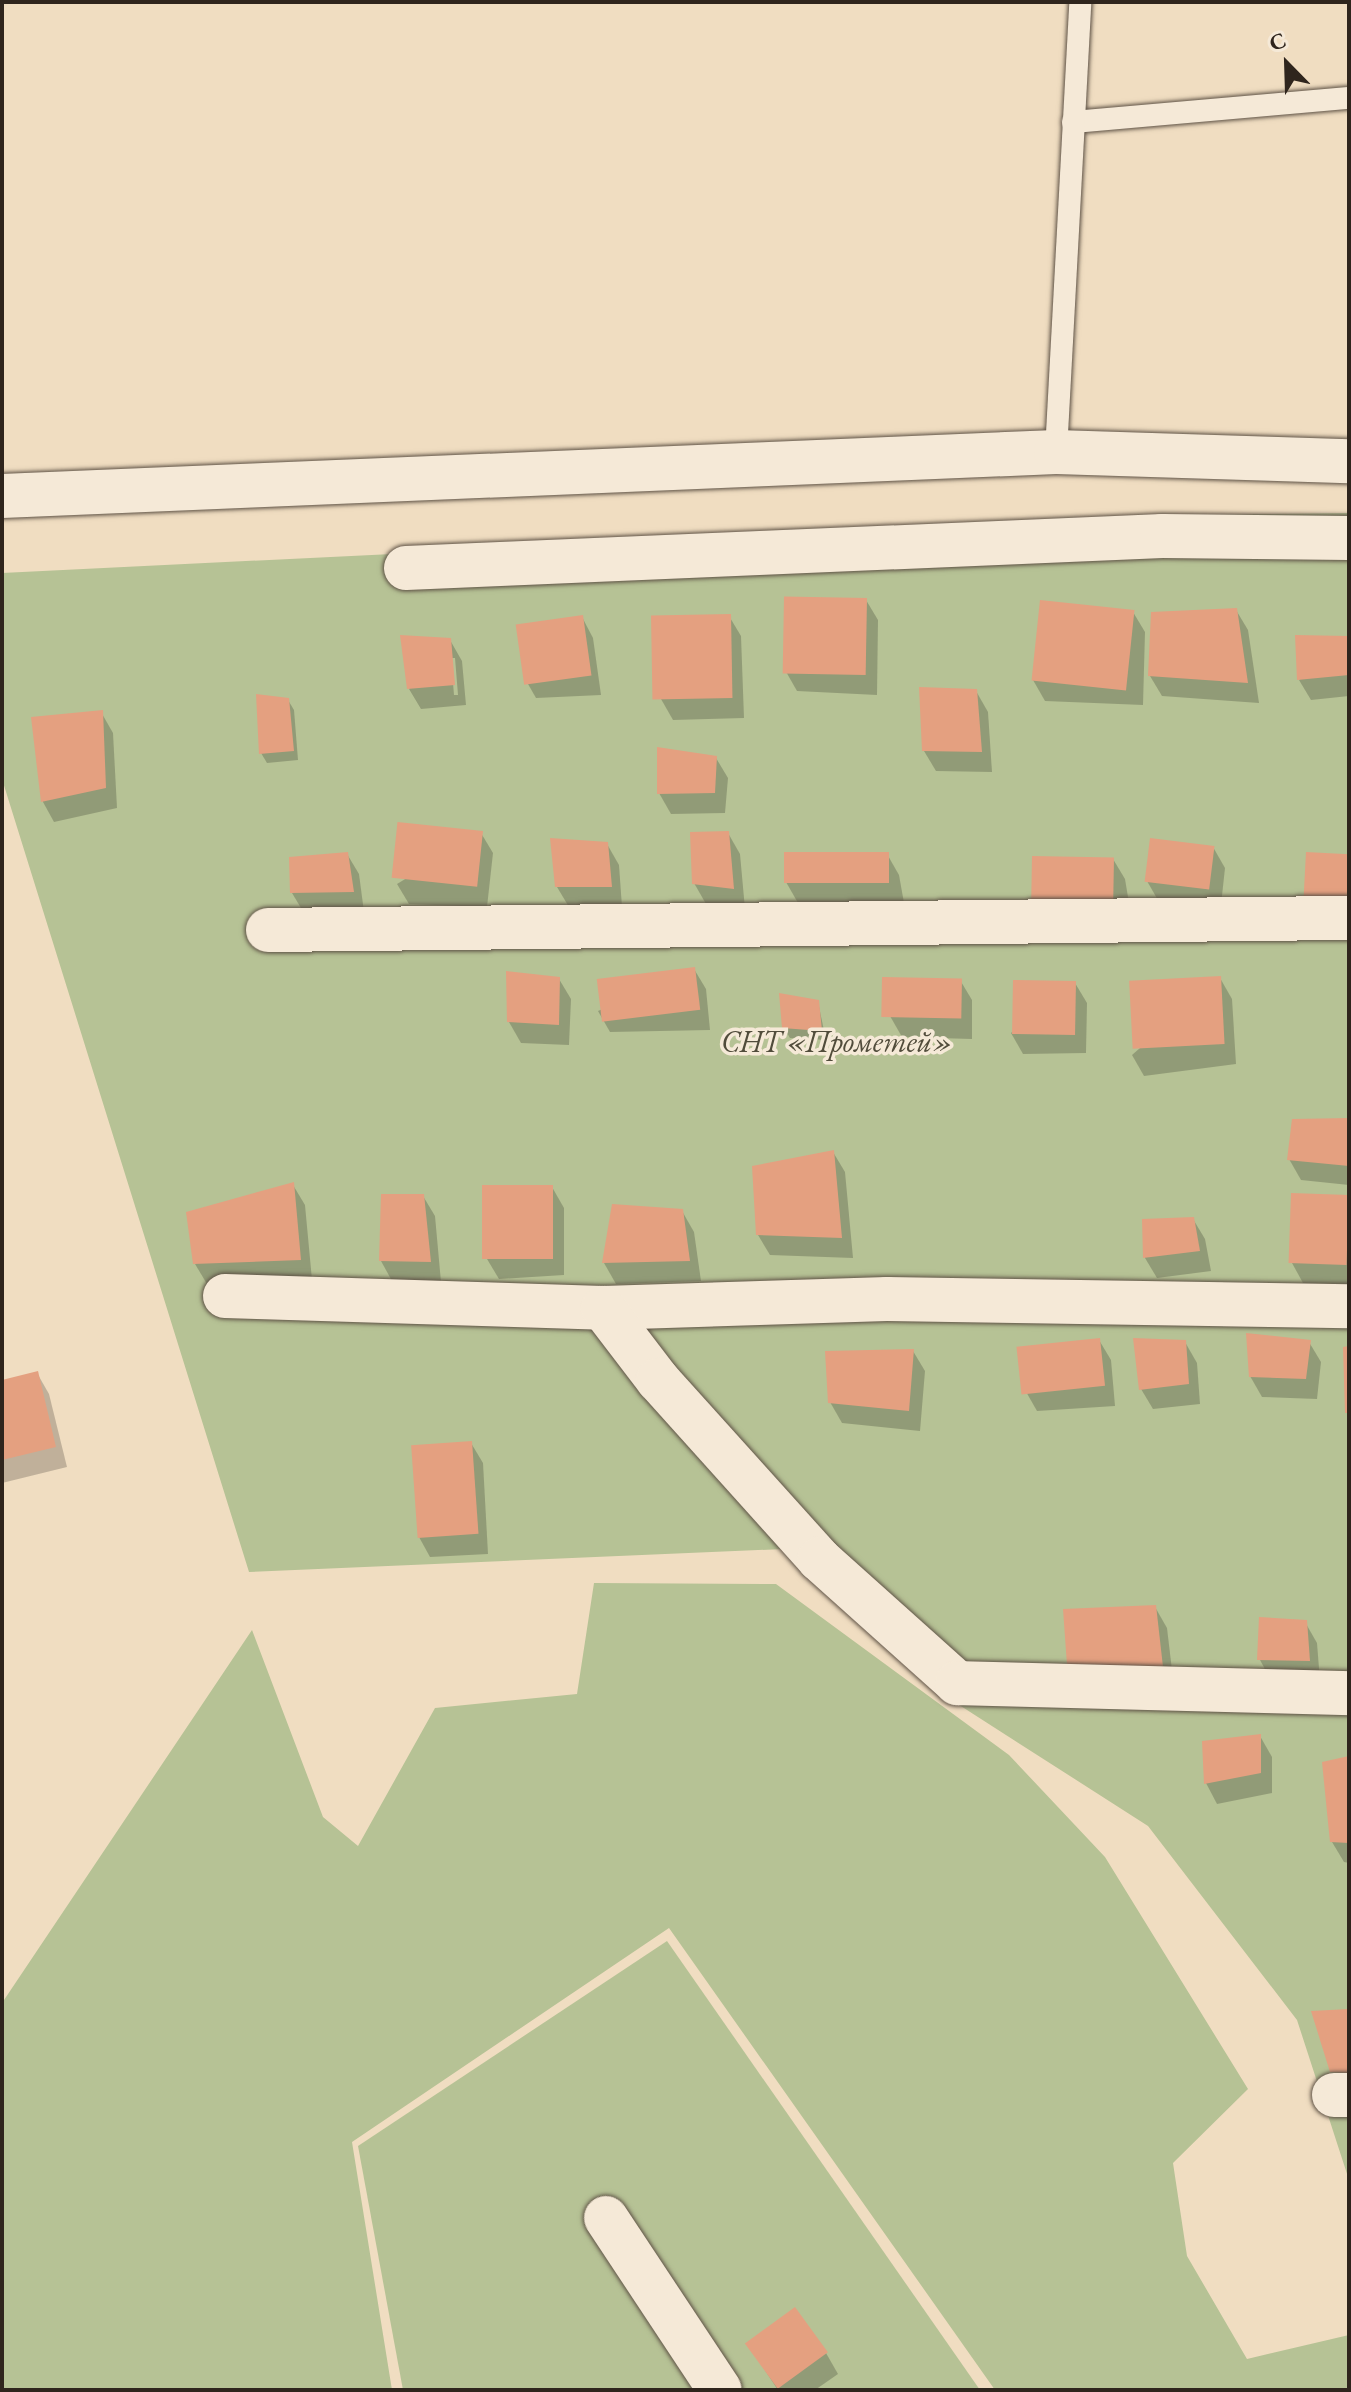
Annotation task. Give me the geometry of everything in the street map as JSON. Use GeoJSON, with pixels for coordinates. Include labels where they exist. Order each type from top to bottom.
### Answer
{"type":"FeatureCollection","features":[{"type":"Feature","properties":{"kind":"street"},"geometry":{"type":"LineString","coordinates":[[2,496],[1056,452],[1349,461]]}},
{"type":"Feature","properties":{"kind":"street"},"geometry":{"type":"LineString","coordinates":[[406,568],[1162,536],[1349,538]]}},
{"type":"Feature","properties":{"kind":"street"},"geometry":{"type":"LineString","coordinates":[[268,930],[1349,918]]}},
{"type":"Feature","properties":{"kind":"street"},"geometry":{"type":"LineString","coordinates":[[225,1296],[603,1308],[887,1299],[1349,1306]]}},
{"type":"Feature","properties":{"kind":"street"},"geometry":{"type":"LineString","coordinates":[[603,1308],[658,1380],[819,1559],[957,1683],[1349,1693]]}},
{"type":"Feature","properties":{"kind":"street"},"geometry":{"type":"LineString","coordinates":[[606,2218],[720,2390]]}},
{"type":"Feature","properties":{"kind":"lane"},"geometry":{"type":"LineString","coordinates":[[1056,452],[1080,2]]}},
{"type":"Feature","properties":{"kind":"lane"},"geometry":{"type":"LineString","coordinates":[[1073,122],[1349,98]]}},
{"type":"Feature","properties":{"kind":"green space","name":"СНТ «Прометей»"},"geometry":{"type":"Polygon","coordinates":[[[1349,513],[1349,2180],[1297,2020],[1148,1826],[953,1701],[784,1549],[249,1572],[2,779],[2,573],[1189,515],[1349,513]]]}},
{"type":"Feature","properties":{"kind":"green space"},"geometry":{"type":"Polygon","coordinates":[[[594,1583],[776,1584],[1009,1755],[1105,1857],[1248,2089],[1173,2163],[1187,2256],[1247,2359],[1349,2335],[1349,2390],[995,2390],[669,1928],[352,2142],[392,2390],[2,2390],[2,2003],[252,1630],[323,1817],[358,1846],[435,1708],[577,1694],[594,1583]]]}},
{"type":"Feature","properties":{"kind":"green space"},"geometry":{"type":"Polygon","coordinates":[[[667,1941],[980,2390],[403,2390],[358,2146],[667,1941]]]}},
{"type":"Feature","properties":{"kind":"building"},"geometry":{"type":"Polygon","coordinates":[[[784,597],[867,598],[866,675],[783,674],[784,597]]]}},
{"type":"Feature","properties":{"kind":"building"},"geometry":{"type":"Polygon","coordinates":[[[1040,600],[1134,610],[1126,690],[1032,681],[1040,600]]]}},
{"type":"Feature","properties":{"kind":"building"},"geometry":{"type":"Polygon","coordinates":[[[1237,608],[1248,683],[1148,676],[1151,612],[1237,608]]]}},
{"type":"Feature","properties":{"kind":"building"},"geometry":{"type":"Polygon","coordinates":[[[731,614],[732,698],[652,699],[651,615],[731,614]]]}},
{"type":"Feature","properties":{"kind":"building"},"geometry":{"type":"Polygon","coordinates":[[[583,615],[591,675],[524,685],[516,624],[583,615]]]}},
{"type":"Feature","properties":{"kind":"building"},"geometry":{"type":"Polygon","coordinates":[[[400,635],[451,638],[455,685],[407,689],[400,635]]]}},
{"type":"Feature","properties":{"kind":"building"},"geometry":{"type":"Polygon","coordinates":[[[1295,635],[1349,636],[1349,675],[1297,680],[1295,635]]]}},
{"type":"Feature","properties":{"kind":"building"},"geometry":{"type":"Polygon","coordinates":[[[919,687],[977,689],[982,752],[922,751],[919,687]]]}},
{"type":"Feature","properties":{"kind":"building"},"geometry":{"type":"Polygon","coordinates":[[[256,694],[289,698],[294,751],[259,754],[256,694]]]}},
{"type":"Feature","properties":{"kind":"building"},"geometry":{"type":"Polygon","coordinates":[[[103,710],[106,788],[41,802],[31,717],[103,710]]]}},
{"type":"Feature","properties":{"kind":"building"},"geometry":{"type":"Polygon","coordinates":[[[657,747],[717,756],[715,793],[657,794],[657,747]]]}},
{"type":"Feature","properties":{"kind":"building"},"geometry":{"type":"Polygon","coordinates":[[[397,822],[483,831],[477,887],[392,878],[397,822]]]}},
{"type":"Feature","properties":{"kind":"building"},"geometry":{"type":"Polygon","coordinates":[[[729,831],[734,889],[692,884],[690,832],[729,831]]]}},
{"type":"Feature","properties":{"kind":"building"},"geometry":{"type":"Polygon","coordinates":[[[550,838],[608,842],[612,887],[555,887],[550,838]]]}},
{"type":"Feature","properties":{"kind":"building"},"geometry":{"type":"Polygon","coordinates":[[[1150,838],[1215,846],[1209,890],[1145,882],[1150,838]]]}},
{"type":"Feature","properties":{"kind":"building"},"geometry":{"type":"Polygon","coordinates":[[[348,852],[354,892],[290,893],[289,857],[348,852]]]}},
{"type":"Feature","properties":{"kind":"building"},"geometry":{"type":"Polygon","coordinates":[[[784,852],[889,852],[889,883],[784,883],[784,852]]]}},
{"type":"Feature","properties":{"kind":"building"},"geometry":{"type":"Polygon","coordinates":[[[1306,852],[1349,854],[1346,904],[1303,902],[1306,852]]]}},
{"type":"Feature","properties":{"kind":"building"},"geometry":{"type":"Polygon","coordinates":[[[1032,856],[1114,857],[1113,904],[1031,903],[1032,856]]]}},
{"type":"Feature","properties":{"kind":"building"},"geometry":{"type":"Polygon","coordinates":[[[695,967],[700,1010],[602,1022],[597,979],[695,967]]]}},
{"type":"Feature","properties":{"kind":"building"},"geometry":{"type":"Polygon","coordinates":[[[506,971],[560,977],[559,1025],[507,1022],[506,971]]]}},
{"type":"Feature","properties":{"kind":"building"},"geometry":{"type":"Polygon","coordinates":[[[1221,976],[1225,1044],[1133,1049],[1129,981],[1221,976]]]}},
{"type":"Feature","properties":{"kind":"building"},"geometry":{"type":"Polygon","coordinates":[[[882,977],[962,978],[961,1018],[881,1017],[882,977]]]}},
{"type":"Feature","properties":{"kind":"building"},"geometry":{"type":"Polygon","coordinates":[[[1013,980],[1076,981],[1075,1035],[1012,1034],[1013,980]]]}},
{"type":"Feature","properties":{"kind":"building"},"geometry":{"type":"Polygon","coordinates":[[[779,993],[819,1000],[822,1031],[782,1028],[779,993]]]}},
{"type":"Feature","properties":{"kind":"building"},"geometry":{"type":"Polygon","coordinates":[[[1349,1118],[1349,1166],[1287,1160],[1292,1119],[1349,1118]]]}},
{"type":"Feature","properties":{"kind":"building"},"geometry":{"type":"Polygon","coordinates":[[[834,1150],[842,1238],[756,1235],[752,1166],[834,1150]]]}},
{"type":"Feature","properties":{"kind":"building"},"geometry":{"type":"Polygon","coordinates":[[[294,1182],[301,1260],[193,1264],[186,1212],[294,1182]]]}},
{"type":"Feature","properties":{"kind":"building"},"geometry":{"type":"Polygon","coordinates":[[[482,1185],[553,1185],[553,1259],[482,1259],[482,1185]]]}},
{"type":"Feature","properties":{"kind":"building"},"geometry":{"type":"Polygon","coordinates":[[[1291,1193],[1349,1195],[1347,1265],[1289,1263],[1291,1193]]]}},
{"type":"Feature","properties":{"kind":"building"},"geometry":{"type":"Polygon","coordinates":[[[381,1194],[424,1194],[431,1262],[379,1261],[381,1194]]]}},
{"type":"Feature","properties":{"kind":"building"},"geometry":{"type":"Polygon","coordinates":[[[612,1204],[683,1209],[690,1261],[602,1263],[612,1204]]]}},
{"type":"Feature","properties":{"kind":"building"},"geometry":{"type":"Polygon","coordinates":[[[1194,1217],[1200,1251],[1143,1258],[1142,1219],[1194,1217]]]}},
{"type":"Feature","properties":{"kind":"building"},"geometry":{"type":"Polygon","coordinates":[[[1246,1333],[1311,1340],[1306,1379],[1249,1377],[1246,1333]]]}},
{"type":"Feature","properties":{"kind":"building"},"geometry":{"type":"Polygon","coordinates":[[[1100,1338],[1105,1386],[1021,1395],[1016,1347],[1100,1338]]]}},
{"type":"Feature","properties":{"kind":"building"},"geometry":{"type":"Polygon","coordinates":[[[1133,1338],[1186,1340],[1189,1384],[1139,1390],[1133,1338]]]}},
{"type":"Feature","properties":{"kind":"building"},"geometry":{"type":"Polygon","coordinates":[[[1349,1346],[1349,1413],[1345,1413],[1343,1347],[1349,1346]]]}},
{"type":"Feature","properties":{"kind":"building"},"geometry":{"type":"Polygon","coordinates":[[[914,1349],[909,1411],[828,1403],[825,1351],[914,1349]]]}},
{"type":"Feature","properties":{"kind":"building"},"geometry":{"type":"Polygon","coordinates":[[[38,1371],[56,1447],[2,1460],[2,1380],[38,1371]]]}},
{"type":"Feature","properties":{"kind":"building"},"geometry":{"type":"Polygon","coordinates":[[[472,1441],[478,1534],[418,1538],[411,1445],[472,1441]]]}},
{"type":"Feature","properties":{"kind":"building"},"geometry":{"type":"Polygon","coordinates":[[[1156,1605],[1163,1667],[1067,1665],[1063,1609],[1156,1605]]]}},
{"type":"Feature","properties":{"kind":"building"},"geometry":{"type":"Polygon","coordinates":[[[1259,1617],[1307,1620],[1310,1661],[1257,1660],[1259,1617]]]}},
{"type":"Feature","properties":{"kind":"building"},"geometry":{"type":"Polygon","coordinates":[[[1261,1734],[1261,1773],[1204,1784],[1202,1741],[1261,1734]]]}},
{"type":"Feature","properties":{"kind":"building"},"geometry":{"type":"Polygon","coordinates":[[[1349,1756],[1349,1843],[1330,1842],[1322,1762],[1349,1756]]]}},
{"type":"Feature","properties":{"kind":"building"},"geometry":{"type":"Polygon","coordinates":[[[1349,2009],[1349,2073],[1330,2072],[1311,2011],[1349,2009]]]}},
{"type":"Feature","properties":{"kind":"building"},"geometry":{"type":"Polygon","coordinates":[[[795,2307],[828,2352],[778,2389],[745,2343],[795,2307]]]}}]}
